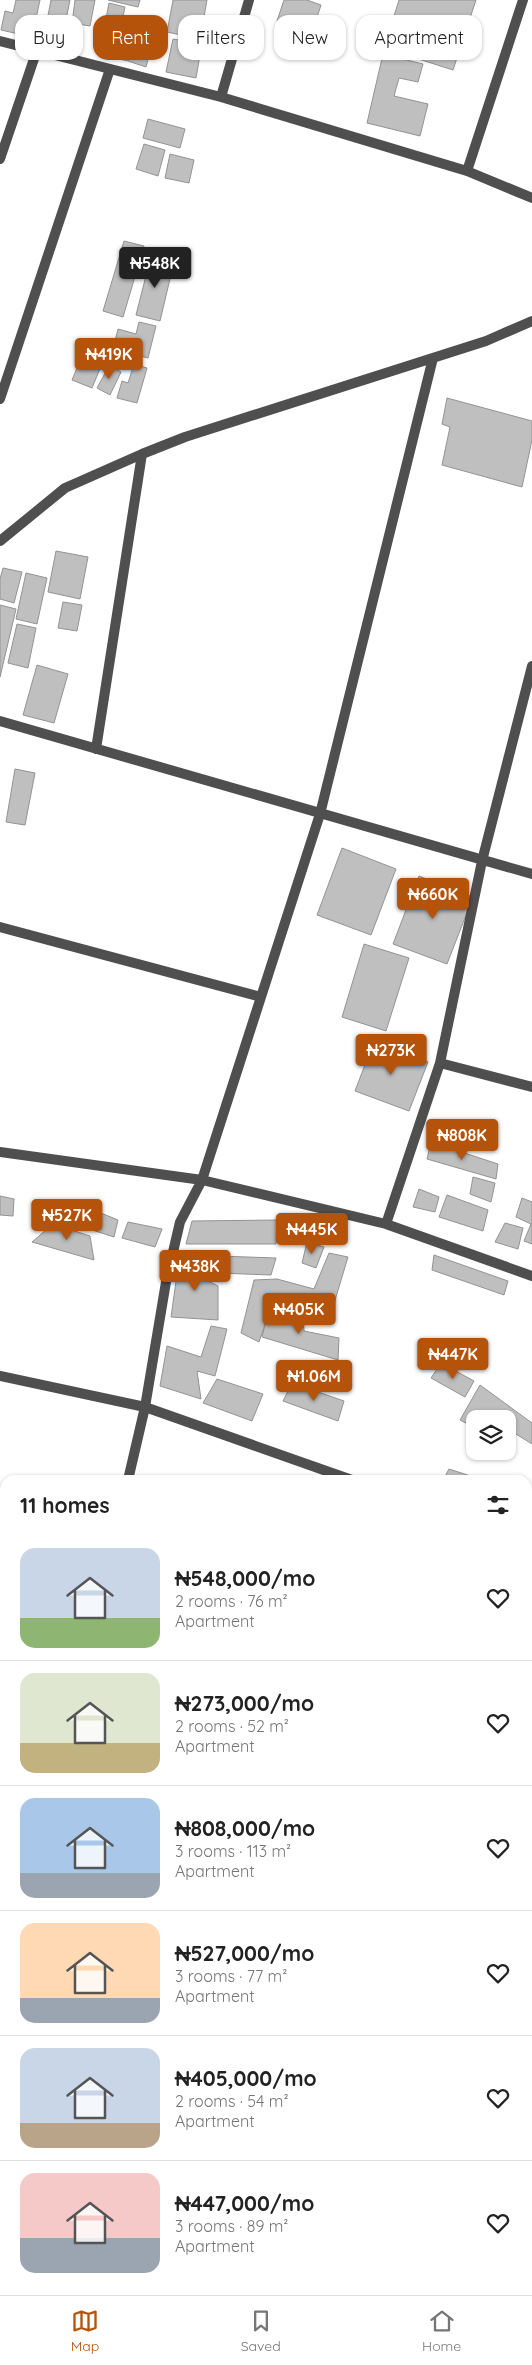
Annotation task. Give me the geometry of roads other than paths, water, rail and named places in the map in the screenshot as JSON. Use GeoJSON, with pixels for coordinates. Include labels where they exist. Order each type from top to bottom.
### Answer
{"type":"FeatureCollection","features":[{"type":"Feature","properties":{"kind":"street"},"geometry":{"type":"LineString","coordinates":[[221,97],[249,0]]}},
{"type":"Feature","properties":{"kind":"street"},"geometry":{"type":"LineString","coordinates":[[467,171],[524,0]]}},
{"type":"Feature","properties":{"kind":"street"},"geometry":{"type":"LineString","coordinates":[[0,41],[15,45]]}},
{"type":"Feature","properties":{"kind":"street"},"geometry":{"type":"LineString","coordinates":[[0,159],[34,60]]}},
{"type":"Feature","properties":{"kind":"street"},"geometry":{"type":"LineString","coordinates":[[75,60],[221,97],[467,171],[532,198]]}},
{"type":"Feature","properties":{"kind":"street"},"geometry":{"type":"LineString","coordinates":[[0,399],[110,69]]}},
{"type":"Feature","properties":{"kind":"street"},"geometry":{"type":"LineString","coordinates":[[0,542],[65,488],[142,454],[186,437],[486,341],[532,321]]}},
{"type":"Feature","properties":{"kind":"street"},"geometry":{"type":"LineString","coordinates":[[129,1475],[145,1407],[166,1282],[180,1222],[202,1180],[320,814],[433,358]]}},
{"type":"Feature","properties":{"kind":"street"},"geometry":{"type":"LineString","coordinates":[[96,749],[142,454]]}},
{"type":"Feature","properties":{"kind":"street"},"geometry":{"type":"LineString","coordinates":[[386,1224],[440,1063],[482,861],[532,666]]}},
{"type":"Feature","properties":{"kind":"street"},"geometry":{"type":"LineString","coordinates":[[0,721],[532,874]]}},
{"type":"Feature","properties":{"kind":"street"},"geometry":{"type":"LineString","coordinates":[[0,927],[261,997]]}},
{"type":"Feature","properties":{"kind":"street"},"geometry":{"type":"LineString","coordinates":[[440,1063],[532,1087]]}},
{"type":"Feature","properties":{"kind":"street"},"geometry":{"type":"LineString","coordinates":[[0,1152],[202,1180],[386,1224],[532,1276]]}},
{"type":"Feature","properties":{"kind":"street"},"geometry":{"type":"LineString","coordinates":[[0,1376],[145,1407],[338,1475]]}}]}
